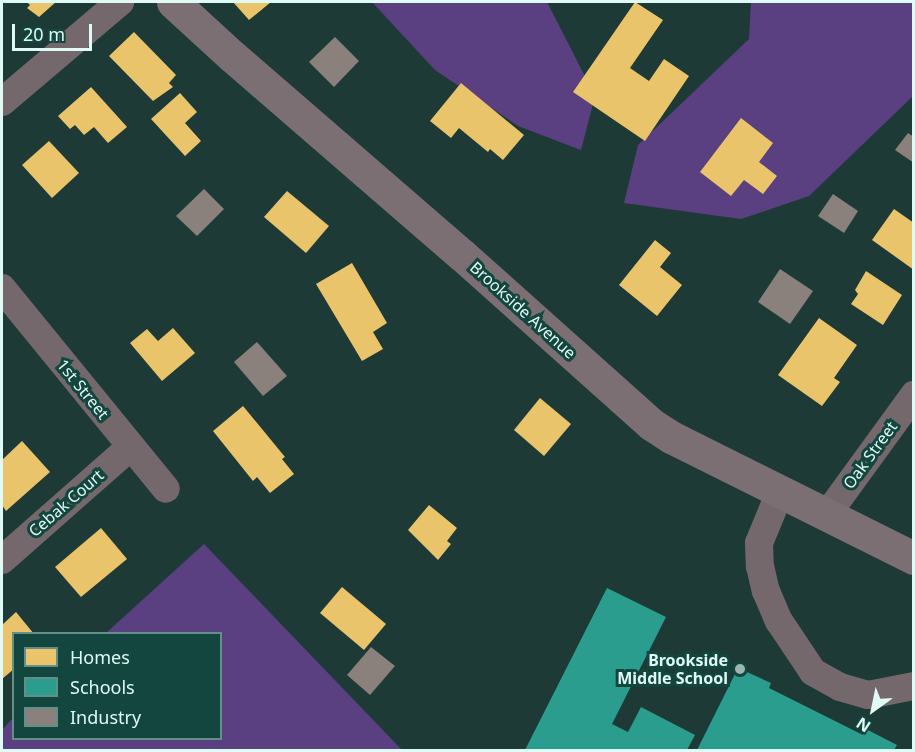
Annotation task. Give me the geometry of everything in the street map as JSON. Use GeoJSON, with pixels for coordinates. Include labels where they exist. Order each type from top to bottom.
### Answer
{"type":"FeatureCollection","features":[{"type":"Feature","properties":{"kind":"main road","name":"Brookside Avenue"},"geometry":{"type":"LineString","coordinates":[[173,2],[651,424],[671,437],[826,516],[914,558]]}},
{"type":"Feature","properties":{"kind":"street"},"geometry":{"type":"LineString","coordinates":[[2,102],[120,2]]}},
{"type":"Feature","properties":{"kind":"street","name":"1st Street"},"geometry":{"type":"LineString","coordinates":[[2,288],[166,489]]}},
{"type":"Feature","properties":{"kind":"street","name":"Oak Street"},"geometry":{"type":"LineString","coordinates":[[826,516],[914,395]]}},
{"type":"Feature","properties":{"kind":"street","name":"Cebak Court"},"geometry":{"type":"LineString","coordinates":[[2,560],[130,447]]}},
{"type":"Feature","properties":{"kind":"street"},"geometry":{"type":"LineString","coordinates":[[780,492],[759,543],[760,566],[766,591],[779,621],[813,672],[840,687],[868,695],[914,686]]}},
{"type":"Feature","properties":{"kind":"shaded area"},"geometry":{"type":"Polygon","coordinates":[[[372,2],[547,2],[595,96],[581,150],[518,126],[435,70],[372,2]]]}},
{"type":"Feature","properties":{"kind":"shaded area"},"geometry":{"type":"Polygon","coordinates":[[[751,2],[913,2],[913,96],[809,196],[741,219],[624,203],[638,145],[749,39],[751,2]]]}},
{"type":"Feature","properties":{"kind":"shaded area"},"geometry":{"type":"Polygon","coordinates":[[[204,544],[402,750],[2,750],[2,730],[12,719],[12,740],[222,740],[222,632],[107,632],[204,544]]]}},
{"type":"Feature","properties":{"kind":"building: Homes"},"geometry":{"type":"Polygon","coordinates":[[[27,2],[56,2],[39,17],[27,8],[30,5],[27,2]]]}},
{"type":"Feature","properties":{"kind":"building: Homes"},"geometry":{"type":"Polygon","coordinates":[[[233,2],[271,2],[249,20],[233,2]]]}},
{"type":"Feature","properties":{"kind":"building: Homes"},"geometry":{"type":"Polygon","coordinates":[[[635,2],[663,20],[630,68],[649,81],[664,59],[689,76],[645,141],[573,92],[635,2]]]}},
{"type":"Feature","properties":{"kind":"building: Homes"},"geometry":{"type":"Polygon","coordinates":[[[134,32],[176,75],[169,83],[173,87],[153,101],[109,56],[134,32]]]}},
{"type":"Feature","properties":{"kind":"building: Homes"},"geometry":{"type":"Polygon","coordinates":[[[461,83],[524,135],[503,160],[490,149],[488,152],[459,128],[451,138],[430,121],[461,83]]]}},
{"type":"Feature","properties":{"kind":"building: Homes"},"geometry":{"type":"Polygon","coordinates":[[[91,87],[127,127],[108,143],[94,127],[84,135],[75,125],[70,129],[58,116],[91,87]]]}},
{"type":"Feature","properties":{"kind":"building: Homes"},"geometry":{"type":"Polygon","coordinates":[[[180,93],[197,112],[185,123],[201,141],[185,156],[151,119],[180,93]]]}},
{"type":"Feature","properties":{"kind":"building: Homes"},"geometry":{"type":"Polygon","coordinates":[[[741,118],[773,143],[759,162],[777,176],[763,194],[744,180],[731,196],[700,172],[741,118]]]}},
{"type":"Feature","properties":{"kind":"building: Homes"},"geometry":{"type":"Polygon","coordinates":[[[49,141],[79,173],[52,198],[22,165],[49,141]]]}},
{"type":"Feature","properties":{"kind":"building: Homes"},"geometry":{"type":"Polygon","coordinates":[[[287,191],[329,226],[306,253],[264,217],[287,191]]]}},
{"type":"Feature","properties":{"kind":"building: Homes"},"geometry":{"type":"Polygon","coordinates":[[[894,209],[914,223],[914,270],[872,240],[894,209]]]}},
{"type":"Feature","properties":{"kind":"building: Homes"},"geometry":{"type":"Polygon","coordinates":[[[655,240],[671,253],[660,267],[682,285],[657,316],[619,285],[655,240]]]}},
{"type":"Feature","properties":{"kind":"building: Homes"},"geometry":{"type":"Polygon","coordinates":[[[352,263],[387,323],[373,332],[383,349],[362,361],[316,284],[352,263]]]}},
{"type":"Feature","properties":{"kind":"building: Homes"},"geometry":{"type":"Polygon","coordinates":[[[866,271],[902,295],[883,325],[851,304],[858,294],[855,290],[866,271]]]}},
{"type":"Feature","properties":{"kind":"building: Homes"},"geometry":{"type":"Polygon","coordinates":[[[819,318],[857,345],[834,378],[840,382],[822,406],[778,375],[819,318]]]}},
{"type":"Feature","properties":{"kind":"building: Homes"},"geometry":{"type":"Polygon","coordinates":[[[173,328],[195,353],[162,381],[130,343],[147,329],[158,341],[173,328]]]}},
{"type":"Feature","properties":{"kind":"building: Homes"},"geometry":{"type":"Polygon","coordinates":[[[540,398],[571,424],[544,456],[514,430],[540,398]]]}},
{"type":"Feature","properties":{"kind":"building: Homes"},"geometry":{"type":"Polygon","coordinates":[[[243,406],[285,457],[282,459],[294,474],[270,493],[257,477],[253,481],[213,431],[243,406]]]}},
{"type":"Feature","properties":{"kind":"building: Homes"},"geometry":{"type":"Polygon","coordinates":[[[22,441],[50,472],[6,511],[2,505],[2,460],[22,441]]]}},
{"type":"Feature","properties":{"kind":"building: Homes"},"geometry":{"type":"Polygon","coordinates":[[[429,505],[457,528],[447,541],[451,544],[438,560],[408,530],[429,505]]]}},
{"type":"Feature","properties":{"kind":"building: Homes"},"geometry":{"type":"Polygon","coordinates":[[[101,528],[127,559],[81,597],[55,567],[101,528]]]}},
{"type":"Feature","properties":{"kind":"building: Homes"},"geometry":{"type":"Polygon","coordinates":[[[342,587],[386,624],[364,650],[320,613],[342,587]]]}},
{"type":"Feature","properties":{"kind":"building: Homes"},"geometry":{"type":"Polygon","coordinates":[[[16,612],[32,632],[12,632],[12,671],[2,679],[2,625],[16,612]]]}},
{"type":"Feature","properties":{"kind":"building: Schools"},"geometry":{"type":"Polygon","coordinates":[[[607,588],[666,617],[612,724],[628,732],[641,707],[695,735],[687,750],[525,750],[607,588]]]}},
{"type":"Feature","properties":{"kind":"building: Schools"},"geometry":{"type":"Polygon","coordinates":[[[738,668],[771,683],[769,688],[863,735],[866,729],[897,745],[894,750],[697,750],[738,668]]]}},
{"type":"Feature","properties":{"kind":"building: Industry"},"geometry":{"type":"Polygon","coordinates":[[[335,37],[359,61],[334,87],[309,62],[335,37]]]}},
{"type":"Feature","properties":{"kind":"building: Industry"},"geometry":{"type":"Polygon","coordinates":[[[908,133],[914,137],[914,163],[895,150],[908,133]]]}},
{"type":"Feature","properties":{"kind":"building: Industry"},"geometry":{"type":"Polygon","coordinates":[[[204,189],[224,209],[197,236],[176,216],[204,189]]]}},
{"type":"Feature","properties":{"kind":"building: Industry"},"geometry":{"type":"Polygon","coordinates":[[[833,194],[858,211],[844,233],[818,216],[833,194]]]}},
{"type":"Feature","properties":{"kind":"building: Industry"},"geometry":{"type":"Polygon","coordinates":[[[780,269],[813,291],[790,324],[758,302],[780,269]]]}},
{"type":"Feature","properties":{"kind":"building: Industry"},"geometry":{"type":"Polygon","coordinates":[[[257,342],[287,376],[263,396],[234,362],[257,342]]]}},
{"type":"Feature","properties":{"kind":"building: Industry"},"geometry":{"type":"Polygon","coordinates":[[[371,647],[395,666],[370,695],[347,675],[371,647]]]}},
{"type":"Feature","properties":{"kind":"place","name":"Brookside Middle School"},"geometry":{"type":"Point","coordinates":[740,669]}}]}
